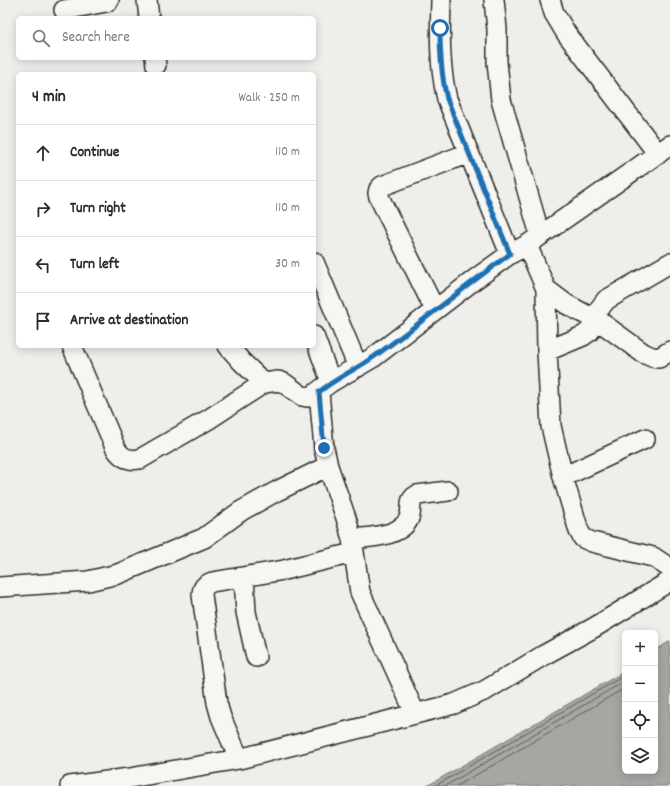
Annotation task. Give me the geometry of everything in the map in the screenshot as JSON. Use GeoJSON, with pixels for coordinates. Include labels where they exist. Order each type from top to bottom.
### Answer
{"type":"FeatureCollection","features":[{"type":"Feature","properties":{"kind":"street"},"geometry":{"type":"LineString","coordinates":[[64,10],[106,2],[109,0]]}},
{"type":"Feature","properties":{"kind":"street"},"geometry":{"type":"LineString","coordinates":[[146,0],[149,16]]}},
{"type":"Feature","properties":{"kind":"street"},"geometry":{"type":"LineString","coordinates":[[441,0],[440,57],[447,99],[510,254]]}},
{"type":"Feature","properties":{"kind":"street"},"geometry":{"type":"LineString","coordinates":[[494,0],[497,29],[497,62],[501,100],[546,289],[547,351],[551,426],[563,477],[579,531],[583,538],[592,542],[603,546],[653,557],[670,568]]}},
{"type":"Feature","properties":{"kind":"street"},"geometry":{"type":"LineString","coordinates":[[73,348],[118,453],[128,459],[140,458],[209,419],[264,383],[272,381],[284,383],[302,396],[312,396],[374,357],[510,254],[534,240],[664,149],[566,33],[554,13],[550,0]]}},
{"type":"Feature","properties":{"kind":"street"},"geometry":{"type":"LineString","coordinates":[[435,310],[379,197],[379,189],[382,186],[469,153]]}},
{"type":"Feature","properties":{"kind":"street"},"geometry":{"type":"LineString","coordinates":[[547,351],[583,336],[590,331],[594,319],[606,300],[670,263]]}},
{"type":"Feature","properties":{"kind":"street"},"geometry":{"type":"LineString","coordinates":[[316,267],[358,367]]}},
{"type":"Feature","properties":{"kind":"street"},"geometry":{"type":"LineString","coordinates":[[546,289],[566,304],[603,324],[643,353],[659,358],[670,351]]}},
{"type":"Feature","properties":{"kind":"street"},"geometry":{"type":"LineString","coordinates":[[316,345],[325,387],[321,431],[328,466],[346,518],[358,584],[364,603],[415,713]]}},
{"type":"Feature","properties":{"kind":"street"},"geometry":{"type":"LineString","coordinates":[[230,348],[264,383]]}},
{"type":"Feature","properties":{"kind":"street"},"geometry":{"type":"LineString","coordinates":[[563,477],[645,440]]}},
{"type":"Feature","properties":{"kind":"street"},"geometry":{"type":"LineString","coordinates":[[0,587],[88,581],[118,574],[204,538],[241,510],[328,466]]}},
{"type":"Feature","properties":{"kind":"street"},"geometry":{"type":"LineString","coordinates":[[239,759],[221,717],[217,703],[202,595],[202,589],[205,585],[212,582],[284,570],[393,532],[404,525],[409,519],[413,497],[417,495],[448,491]]}},
{"type":"Feature","properties":{"kind":"street"},"geometry":{"type":"LineString","coordinates":[[244,577],[246,612],[256,657]]}},
{"type":"Feature","properties":{"kind":"street"},"geometry":{"type":"LineString","coordinates":[[70,786],[130,778],[239,759],[454,704],[486,690],[544,655],[595,627],[670,581]]}},
{"type":"Feature","properties":{"kind":"water"},"geometry":{"type":"Polygon","coordinates":[[[670,641],[670,786],[427,786],[622,673],[622,774],[658,774],[658,649],[670,641]]]}},
{"type":"Feature","properties":{"kind":"route"},"geometry":{"type":"LineString","coordinates":[[324,448],[321,431],[319,392],[331,382],[361,366],[374,357],[510,254],[447,99],[440,57],[440,28]]}}]}
